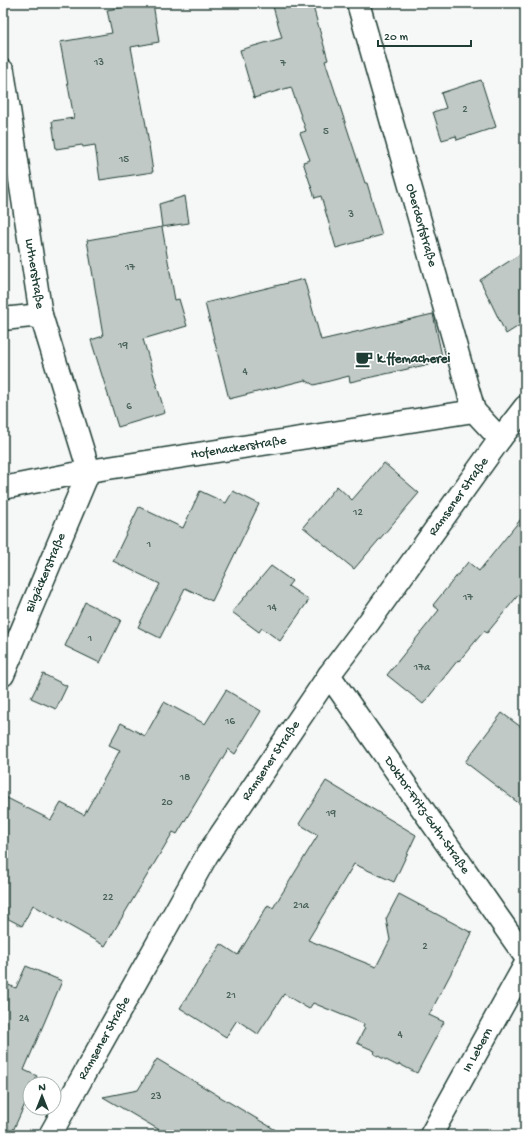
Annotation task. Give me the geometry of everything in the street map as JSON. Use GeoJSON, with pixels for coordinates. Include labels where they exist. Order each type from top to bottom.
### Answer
{"type":"FeatureCollection","features":[{"type":"Feature","properties":{"kind":"street","name":"Oberdorfstraße"},"geometry":{"type":"LineString","coordinates":[[358,3],[474,411],[500,439]]}},
{"type":"Feature","properties":{"kind":"street","name":"Lutherstraße"},"geometry":{"type":"LineString","coordinates":[[3,71],[41,315],[89,471]]}},
{"type":"Feature","properties":{"kind":"street"},"geometry":{"type":"LineString","coordinates":[[3,319],[41,315]]}},
{"type":"Feature","properties":{"kind":"street","name":"Ramsener Straße"},"geometry":{"type":"LineString","coordinates":[[50,1135],[208,855],[329,675],[369,622],[500,439],[525,407]]}},
{"type":"Feature","properties":{"kind":"street","name":"Hofenackerstraße"},"geometry":{"type":"LineString","coordinates":[[3,488],[89,471],[474,411]]}},
{"type":"Feature","properties":{"kind":"street","name":"Bilgäckerstraße"},"geometry":{"type":"LineString","coordinates":[[3,675],[89,471]]}},
{"type":"Feature","properties":{"kind":"street","name":"Doktor-Fritz-Guth-Straße"},"geometry":{"type":"LineString","coordinates":[[329,675],[525,956]]}},
{"type":"Feature","properties":{"kind":"street","name":"In Lebern"},"geometry":{"type":"LineString","coordinates":[[431,1135],[525,965]]}},
{"type":"Feature","properties":{"kind":"building"},"geometry":{"type":"Polygon","coordinates":[[[153,3],[159,42],[131,47],[146,125],[153,172],[100,180],[95,145],[83,147],[82,145],[56,149],[52,121],[74,118],[60,42],[112,33],[107,10],[153,3]]]}},
{"type":"Feature","properties":{"kind":"building"},"geometry":{"type":"Polygon","coordinates":[[[272,3],[312,3],[328,60],[325,61],[365,183],[367,183],[382,235],[336,248],[321,196],[315,198],[303,162],[310,160],[300,133],[306,131],[291,87],[254,98],[240,50],[282,38],[272,3]]]}},
{"type":"Feature","properties":{"kind":"building"},"geometry":{"type":"Polygon","coordinates":[[[481,80],[496,127],[457,140],[456,136],[442,140],[433,112],[446,108],[441,93],[481,80]]]}},
{"type":"Feature","properties":{"kind":"building"},"geometry":{"type":"Polygon","coordinates":[[[185,196],[189,223],[162,227],[159,204],[185,196]]]}},
{"type":"Feature","properties":{"kind":"building"},"geometry":{"type":"Polygon","coordinates":[[[162,227],[175,300],[179,299],[187,326],[143,339],[165,413],[118,427],[91,340],[103,336],[87,240],[162,227]]]}},
{"type":"Feature","properties":{"kind":"building"},"geometry":{"type":"Polygon","coordinates":[[[525,251],[525,322],[506,334],[480,280],[525,251]]]}},
{"type":"Feature","properties":{"kind":"building"},"geometry":{"type":"Polygon","coordinates":[[[304,279],[321,340],[433,314],[443,361],[350,382],[349,376],[314,385],[305,380],[229,399],[205,303],[304,279]]]}},
{"type":"Feature","properties":{"kind":"building"},"geometry":{"type":"Polygon","coordinates":[[[384,463],[419,493],[354,569],[303,527],[337,486],[352,500],[384,463]]]}},
{"type":"Feature","properties":{"kind":"building"},"geometry":{"type":"Polygon","coordinates":[[[200,491],[226,503],[233,491],[259,504],[212,601],[185,588],[160,638],[138,627],[160,584],[113,561],[139,507],[183,528],[200,491]]]}},
{"type":"Feature","properties":{"kind":"building"},"geometry":{"type":"Polygon","coordinates":[[[525,514],[525,587],[487,633],[484,631],[459,661],[458,660],[423,704],[387,675],[439,610],[433,605],[468,562],[479,571],[525,514]]]}},
{"type":"Feature","properties":{"kind":"building"},"geometry":{"type":"Polygon","coordinates":[[[271,566],[292,581],[288,586],[309,600],[280,641],[262,628],[259,632],[232,612],[271,566]]]}},
{"type":"Feature","properties":{"kind":"building"},"geometry":{"type":"Polygon","coordinates":[[[85,602],[121,620],[100,663],[65,646],[85,602]]]}},
{"type":"Feature","properties":{"kind":"building"},"geometry":{"type":"Polygon","coordinates":[[[43,674],[67,686],[56,709],[31,698],[43,674]]]}},
{"type":"Feature","properties":{"kind":"building"},"geometry":{"type":"Polygon","coordinates":[[[226,690],[261,711],[235,754],[228,749],[177,834],[173,832],[105,946],[33,905],[22,926],[3,916],[3,796],[51,820],[61,803],[84,815],[120,750],[109,745],[121,723],[145,736],[164,702],[205,724],[226,690]]]}},
{"type":"Feature","properties":{"kind":"building"},"geometry":{"type":"Polygon","coordinates":[[[502,713],[525,730],[525,808],[465,762],[502,713]]]}},
{"type":"Feature","properties":{"kind":"building"},"geometry":{"type":"Polygon","coordinates":[[[326,781],[416,835],[394,882],[354,864],[308,940],[376,967],[390,940],[386,919],[399,894],[472,933],[429,1015],[444,1022],[417,1073],[399,1064],[398,1066],[374,1054],[375,1051],[357,1043],[365,1028],[363,1027],[364,1024],[313,1003],[309,1009],[284,994],[258,1034],[237,1020],[226,1037],[180,1008],[221,944],[238,955],[268,905],[273,908],[318,835],[299,824],[326,781]]]}},
{"type":"Feature","properties":{"kind":"building"},"geometry":{"type":"Polygon","coordinates":[[[26,966],[62,981],[24,1070],[37,1076],[22,1076],[22,1111],[11,1135],[3,1135],[3,983],[16,988],[26,966]]]}},
{"type":"Feature","properties":{"kind":"building"},"geometry":{"type":"Polygon","coordinates":[[[157,1059],[284,1135],[168,1135],[103,1097],[138,1090],[157,1059]]]}},
{"type":"Feature","properties":{"kind":"place","name":"k.ffemacherei"},"geometry":{"type":"Point","coordinates":[364,359]}}]}
